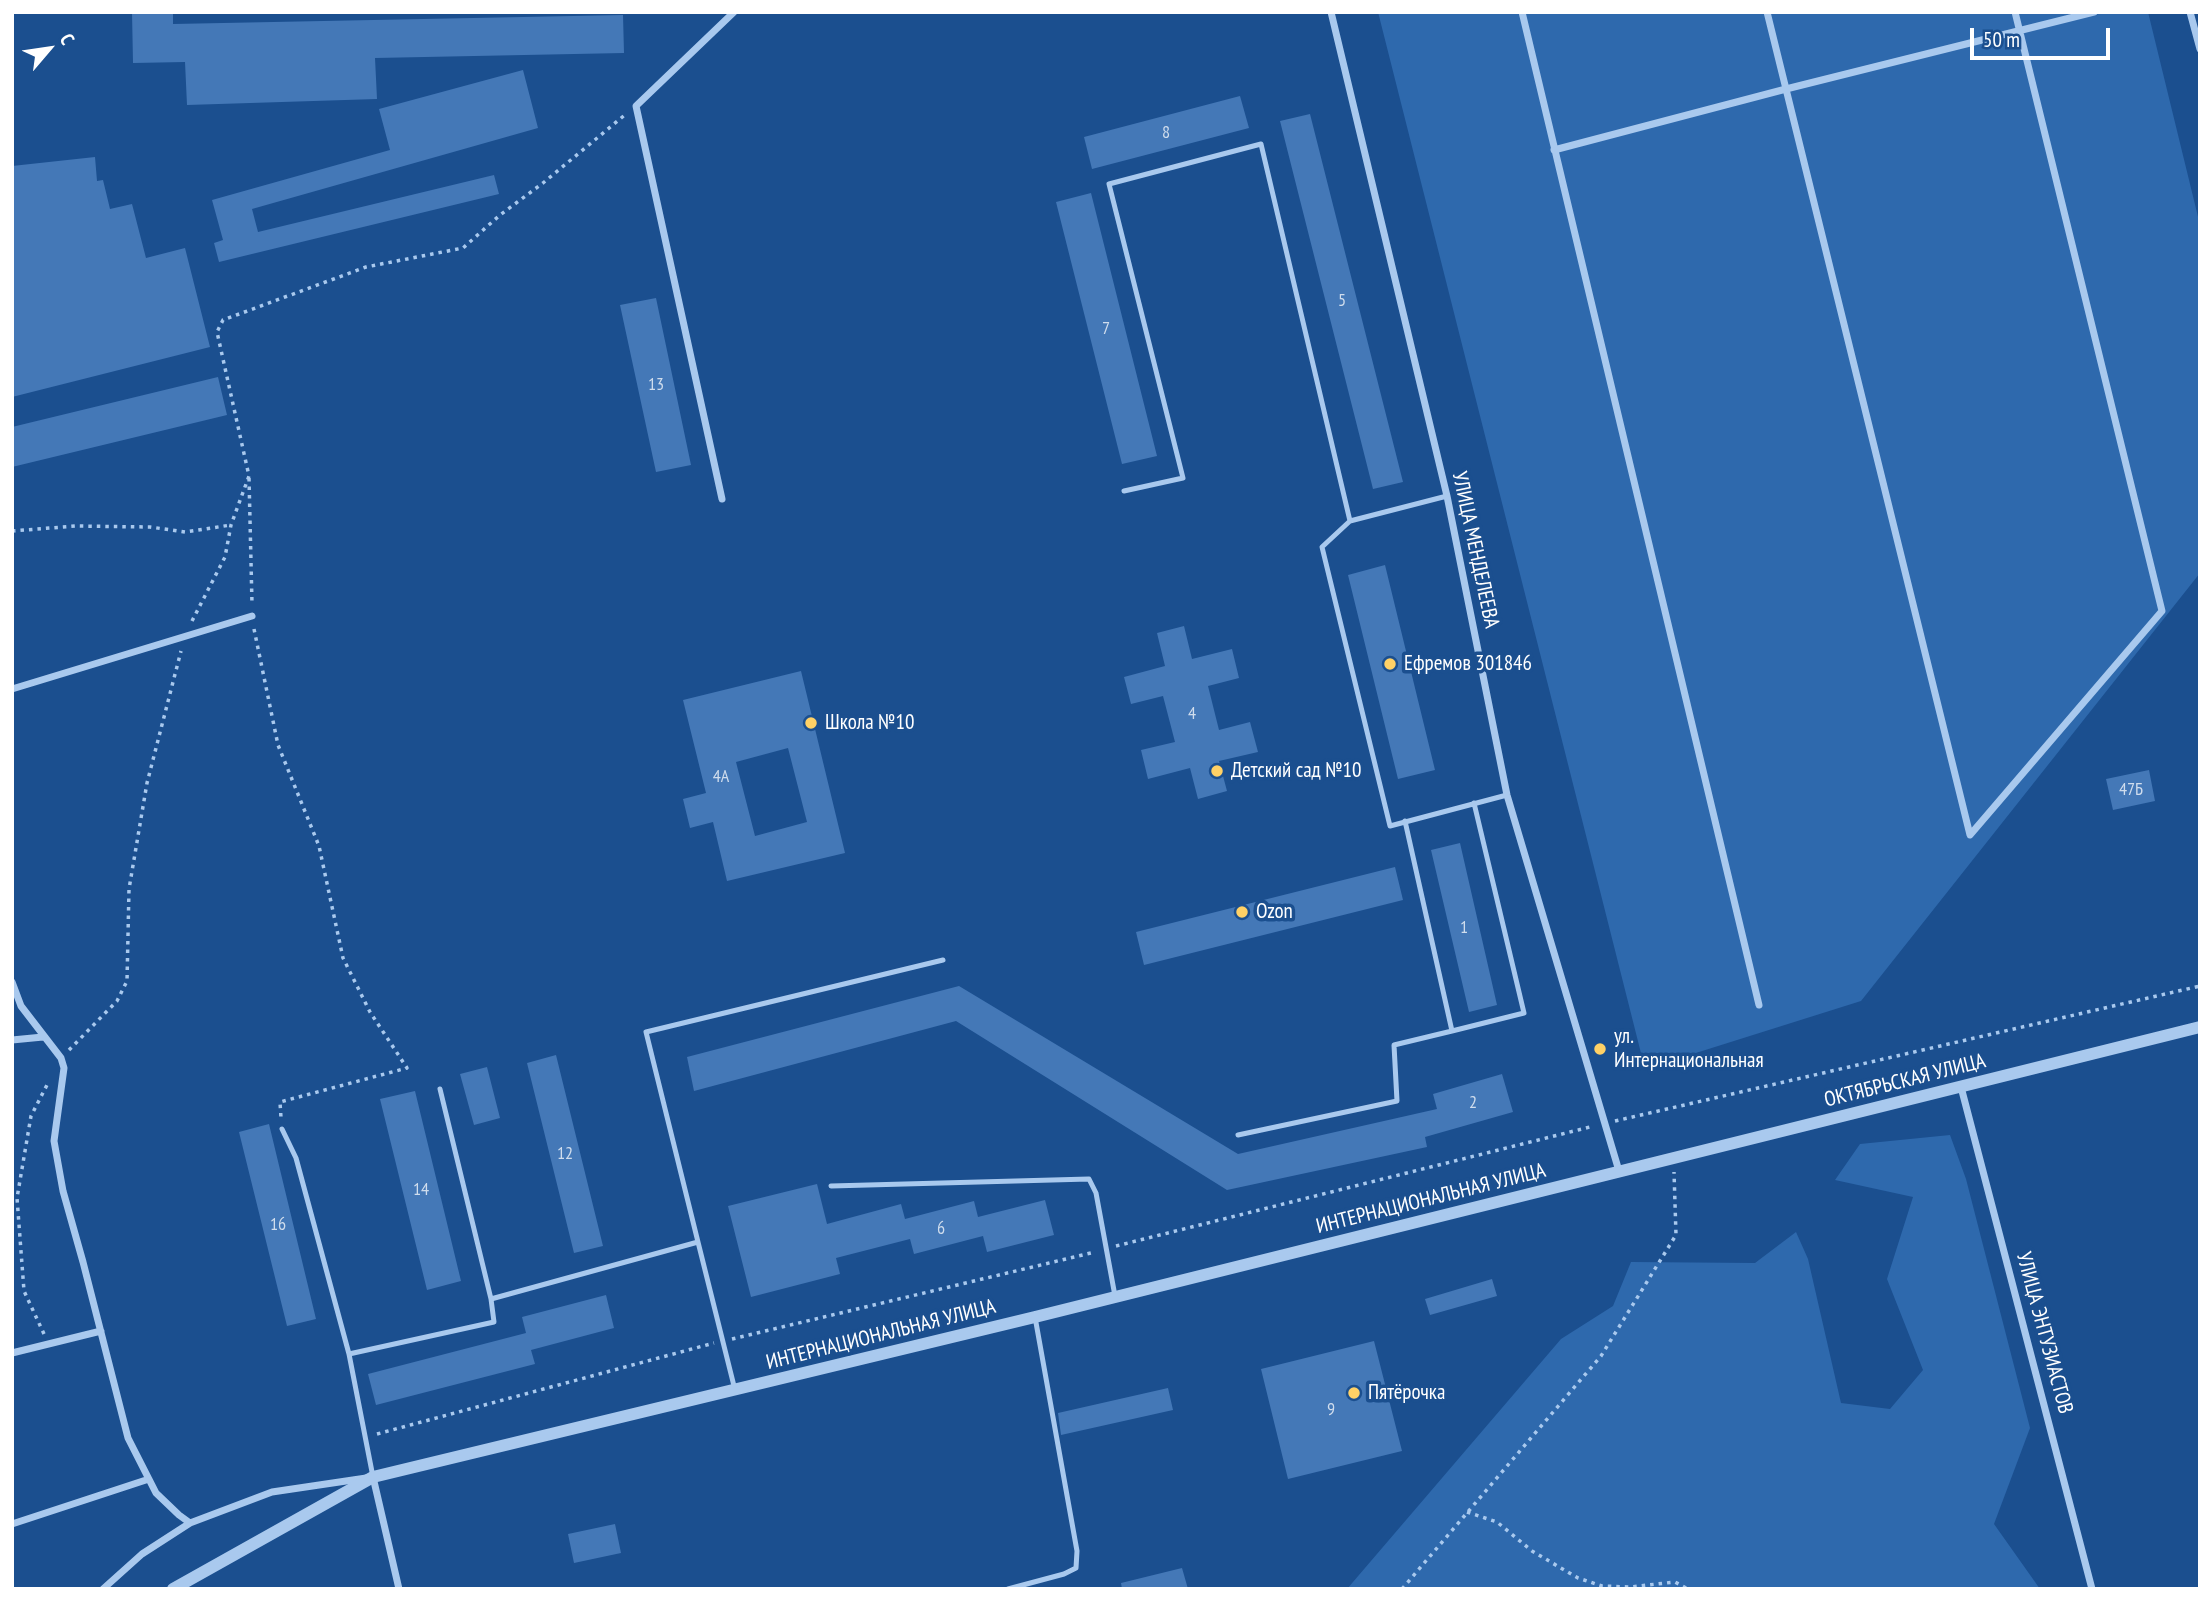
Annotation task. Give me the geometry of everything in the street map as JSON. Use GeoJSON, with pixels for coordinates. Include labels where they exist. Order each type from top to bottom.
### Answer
{"type":"FeatureCollection","features":[{"type":"Feature","properties":{"kind":"street"},"geometry":{"type":"LineString","coordinates":[[722,499],[636,106],[734,12]]}},
{"type":"Feature","properties":{"kind":"street","name":"УЛИЦА МЕНДЕЛЕЕВА"},"geometry":{"type":"LineString","coordinates":[[1331,12],[1447,496],[1507,795],[1619,1171]]}},
{"type":"Feature","properties":{"kind":"street"},"geometry":{"type":"LineString","coordinates":[[1522,12],[1759,1005]]}},
{"type":"Feature","properties":{"kind":"street"},"geometry":{"type":"LineString","coordinates":[[1767,12],[1970,835],[2162,611],[2015,12]]}},
{"type":"Feature","properties":{"kind":"street"},"geometry":{"type":"LineString","coordinates":[[1555,150],[2094,12]]}},
{"type":"Feature","properties":{"kind":"street"},"geometry":{"type":"LineString","coordinates":[[2190,12],[2200,49]]}},
{"type":"Feature","properties":{"kind":"street"},"geometry":{"type":"LineString","coordinates":[[12,689],[253,616]]}},
{"type":"Feature","properties":{"kind":"street"},"geometry":{"type":"LineString","coordinates":[[12,982],[22,1006],[61,1058],[64,1068],[54,1141],[62,1191],[128,1438],[156,1493],[190,1523]]}},
{"type":"Feature","properties":{"kind":"street","name":"ОКТЯБРЬСКАЯ УЛИЦА"},"geometry":{"type":"LineString","coordinates":[[1619,1171],[1673,1160],[2200,1027]]}},
{"type":"Feature","properties":{"kind":"street"},"geometry":{"type":"LineString","coordinates":[[12,1040],[43,1037]]}},
{"type":"Feature","properties":{"kind":"street","name":"УЛИЦА ЭНТУЗИАСТОВ"},"geometry":{"type":"LineString","coordinates":[[1961,1087],[2092,1589]]}},
{"type":"Feature","properties":{"kind":"street","name":"ИНТЕРНАЦИОНАЛЬНАЯ УЛИЦА"},"geometry":{"type":"LineString","coordinates":[[173,1589],[373,1477],[735,1391],[1619,1171]]}},
{"type":"Feature","properties":{"kind":"street"},"geometry":{"type":"LineString","coordinates":[[12,1353],[101,1331]]}},
{"type":"Feature","properties":{"kind":"street"},"geometry":{"type":"LineString","coordinates":[[103,1589],[142,1554],[190,1523],[272,1492],[373,1477],[399,1589]]}},
{"type":"Feature","properties":{"kind":"street"},"geometry":{"type":"LineString","coordinates":[[12,1524],[149,1479]]}},
{"type":"Feature","properties":{"kind":"lane"},"geometry":{"type":"LineString","coordinates":[[1124,491],[1183,478],[1109,184],[1261,144],[1350,521]]}},
{"type":"Feature","properties":{"kind":"lane"},"geometry":{"type":"LineString","coordinates":[[1447,496],[1350,521],[1322,547],[1390,825],[1507,795]]}},
{"type":"Feature","properties":{"kind":"lane"},"geometry":{"type":"LineString","coordinates":[[1238,1135],[1397,1101],[1394,1045],[1524,1013],[1474,803]]}},
{"type":"Feature","properties":{"kind":"lane"},"geometry":{"type":"LineString","coordinates":[[1405,821],[1452,1031]]}},
{"type":"Feature","properties":{"kind":"lane"},"geometry":{"type":"LineString","coordinates":[[735,1391],[646,1032],[943,960]]}},
{"type":"Feature","properties":{"kind":"lane"},"geometry":{"type":"LineString","coordinates":[[349,1354],[494,1322],[491,1299],[440,1089]]}},
{"type":"Feature","properties":{"kind":"lane"},"geometry":{"type":"LineString","coordinates":[[282,1129],[296,1158],[349,1354],[373,1477]]}},
{"type":"Feature","properties":{"kind":"lane"},"geometry":{"type":"LineString","coordinates":[[831,1186],[1089,1179],[1096,1193],[1115,1297]]}},
{"type":"Feature","properties":{"kind":"lane"},"geometry":{"type":"LineString","coordinates":[[491,1299],[698,1242]]}},
{"type":"Feature","properties":{"kind":"lane"},"geometry":{"type":"LineString","coordinates":[[1008,1589],[1064,1574],[1076,1568],[1077,1551],[1035,1317]]}},
{"type":"Feature","properties":{"kind":"path"},"geometry":{"type":"LineString","coordinates":[[282,1129],[279,1102],[407,1068],[370,1012],[343,958],[319,846],[278,746],[253,616],[249,476],[217,332],[223,320],[366,267],[463,248],[636,106]]}},
{"type":"Feature","properties":{"kind":"path"},"geometry":{"type":"LineString","coordinates":[[48,1344],[23,1290],[17,1198],[30,1116],[61,1058],[117,1001],[127,981],[129,889],[145,796],[185,636],[225,557],[232,525],[249,476]]}},
{"type":"Feature","properties":{"kind":"path"},"geometry":{"type":"LineString","coordinates":[[12,531],[76,526],[150,527],[186,531],[232,525]]}},
{"type":"Feature","properties":{"kind":"path"},"geometry":{"type":"LineString","coordinates":[[366,1437],[723,1341],[1106,1249],[1605,1123],[2200,986]]}},
{"type":"Feature","properties":{"kind":"path"},"geometry":{"type":"LineString","coordinates":[[1402,1589],[1601,1356],[1676,1235],[1673,1160]]}},
{"type":"Feature","properties":{"kind":"path"},"geometry":{"type":"LineString","coordinates":[[1467,1512],[1497,1522],[1532,1551],[1578,1578],[1602,1586],[1630,1587],[1675,1583],[1688,1589]]}},
{"type":"Feature","properties":{"kind":"shaded area"},"geometry":{"type":"Polygon","coordinates":[[[1378,12],[2148,12],[2200,225],[2200,573],[1861,1001],[1645,1069],[1378,12]]]}},
{"type":"Feature","properties":{"kind":"shaded area"},"geometry":{"type":"Polygon","coordinates":[[[1950,1135],[1966,1179],[2030,1428],[1994,1524],[2040,1589],[1347,1589],[1561,1339],[1613,1306],[1631,1262],[1755,1263],[1796,1232],[1808,1259],[1841,1403],[1890,1409],[1923,1370],[1887,1279],[1913,1197],[1835,1180],[1860,1144],[1950,1135]]]}},
{"type":"Feature","properties":{"kind":"building"},"geometry":{"type":"Polygon","coordinates":[[[132,12],[173,12],[173,24],[623,15],[624,53],[375,58],[377,99],[187,105],[185,62],[133,63],[132,12]]]}},
{"type":"Feature","properties":{"kind":"building"},"geometry":{"type":"Polygon","coordinates":[[[523,70],[538,128],[252,209],[258,232],[494,175],[499,194],[219,262],[214,243],[223,240],[212,200],[390,150],[379,109],[523,70]]]}},
{"type":"Feature","properties":{"kind":"building"},"geometry":{"type":"Polygon","coordinates":[[[1240,96],[1249,128],[1092,169],[1084,137],[1240,96]]]}},
{"type":"Feature","properties":{"kind":"building"},"geometry":{"type":"Polygon","coordinates":[[[1310,114],[1403,482],[1373,489],[1280,121],[1310,114]]]}},
{"type":"Feature","properties":{"kind":"building"},"geometry":{"type":"Polygon","coordinates":[[[95,157],[97,181],[103,180],[110,209],[132,204],[146,258],[185,248],[210,347],[12,397],[12,166],[95,157]]]}},
{"type":"Feature","properties":{"kind":"building"},"geometry":{"type":"Polygon","coordinates":[[[1091,193],[1157,456],[1122,464],[1056,202],[1091,193]]]}},
{"type":"Feature","properties":{"kind":"building"},"geometry":{"type":"Polygon","coordinates":[[[656,298],[691,465],[656,472],[620,305],[656,298]]]}},
{"type":"Feature","properties":{"kind":"building"},"geometry":{"type":"Polygon","coordinates":[[[218,377],[227,415],[12,467],[12,427],[218,377]]]}},
{"type":"Feature","properties":{"kind":"building"},"geometry":{"type":"Polygon","coordinates":[[[1385,565],[1435,770],[1398,779],[1348,575],[1385,565]]]}},
{"type":"Feature","properties":{"kind":"building"},"geometry":{"type":"Polygon","coordinates":[[[1184,626],[1192,659],[1232,649],[1239,678],[1208,686],[1219,730],[1250,722],[1258,752],[1219,761],[1227,791],[1198,799],[1190,768],[1148,779],[1141,750],[1175,742],[1163,696],[1131,704],[1124,677],[1165,666],[1157,633],[1184,626]]]}},
{"type":"Feature","properties":{"kind":"building"},"geometry":{"type":"Polygon","coordinates":[[[801,671],[845,853],[727,881],[713,822],[690,828],[683,799],[706,793],[683,700],[801,671]],[[788,748],[736,762],[755,836],[807,822],[788,748]]]}},
{"type":"Feature","properties":{"kind":"building"},"geometry":{"type":"Polygon","coordinates":[[[2149,770],[2155,801],[2113,810],[2106,779],[2149,770]]]}},
{"type":"Feature","properties":{"kind":"building"},"geometry":{"type":"Polygon","coordinates":[[[1460,843],[1497,1005],[1469,1012],[1431,850],[1460,843]]]}},
{"type":"Feature","properties":{"kind":"building"},"geometry":{"type":"Polygon","coordinates":[[[1395,867],[1403,900],[1144,965],[1136,932],[1395,867]]]}},
{"type":"Feature","properties":{"kind":"building"},"geometry":{"type":"Polygon","coordinates":[[[959,986],[1238,1154],[1437,1109],[1433,1094],[1502,1074],[1513,1112],[1425,1137],[1427,1147],[1227,1190],[956,1021],[694,1091],[687,1057],[959,986]]]}},
{"type":"Feature","properties":{"kind":"building"},"geometry":{"type":"Polygon","coordinates":[[[556,1055],[603,1246],[574,1253],[527,1063],[556,1055]]]}},
{"type":"Feature","properties":{"kind":"building"},"geometry":{"type":"Polygon","coordinates":[[[487,1067],[500,1118],[474,1125],[460,1074],[487,1067]]]}},
{"type":"Feature","properties":{"kind":"building"},"geometry":{"type":"Polygon","coordinates":[[[415,1091],[461,1281],[427,1290],[380,1099],[415,1091]]]}},
{"type":"Feature","properties":{"kind":"building"},"geometry":{"type":"Polygon","coordinates":[[[269,1124],[316,1319],[287,1326],[239,1132],[269,1124]]]}},
{"type":"Feature","properties":{"kind":"building"},"geometry":{"type":"Polygon","coordinates":[[[817,1184],[827,1224],[901,1204],[905,1219],[974,1201],[978,1217],[1045,1200],[1054,1235],[987,1252],[983,1236],[914,1254],[910,1239],[836,1258],[840,1274],[751,1297],[728,1206],[817,1184]]]}},
{"type":"Feature","properties":{"kind":"building"},"geometry":{"type":"Polygon","coordinates":[[[1492,1279],[1497,1296],[1430,1315],[1425,1299],[1492,1279]]]}},
{"type":"Feature","properties":{"kind":"building"},"geometry":{"type":"Polygon","coordinates":[[[606,1295],[614,1328],[531,1350],[535,1364],[376,1405],[368,1374],[526,1333],[522,1317],[606,1295]]]}},
{"type":"Feature","properties":{"kind":"building"},"geometry":{"type":"Polygon","coordinates":[[[1374,1341],[1402,1451],[1288,1479],[1261,1369],[1374,1341]]]}},
{"type":"Feature","properties":{"kind":"building"},"geometry":{"type":"Polygon","coordinates":[[[1168,1388],[1173,1410],[1061,1435],[1058,1413],[1168,1388]]]}},
{"type":"Feature","properties":{"kind":"building"},"geometry":{"type":"Polygon","coordinates":[[[615,1524],[621,1553],[574,1563],[568,1534],[615,1524]]]}},
{"type":"Feature","properties":{"kind":"building"},"geometry":{"type":"Polygon","coordinates":[[[1182,1568],[1188,1589],[1122,1589],[1121,1583],[1182,1568]]]}},
{"type":"Feature","properties":{"kind":"place","name":"Ефремов 301846"},"geometry":{"type":"Point","coordinates":[1390,664]}},
{"type":"Feature","properties":{"kind":"place","name":"Школа №10"},"geometry":{"type":"Point","coordinates":[811,723]}},
{"type":"Feature","properties":{"kind":"place","name":"Детский сад №10"},"geometry":{"type":"Point","coordinates":[1217,771]}},
{"type":"Feature","properties":{"kind":"place","name":"Ozon"},"geometry":{"type":"Point","coordinates":[1242,912]}},
{"type":"Feature","properties":{"kind":"place","name":"ул. Интернациональная"},"geometry":{"type":"Point","coordinates":[1600,1049]}},
{"type":"Feature","properties":{"kind":"place","name":"Пятёрочка"},"geometry":{"type":"Point","coordinates":[1354,1393]}}]}
